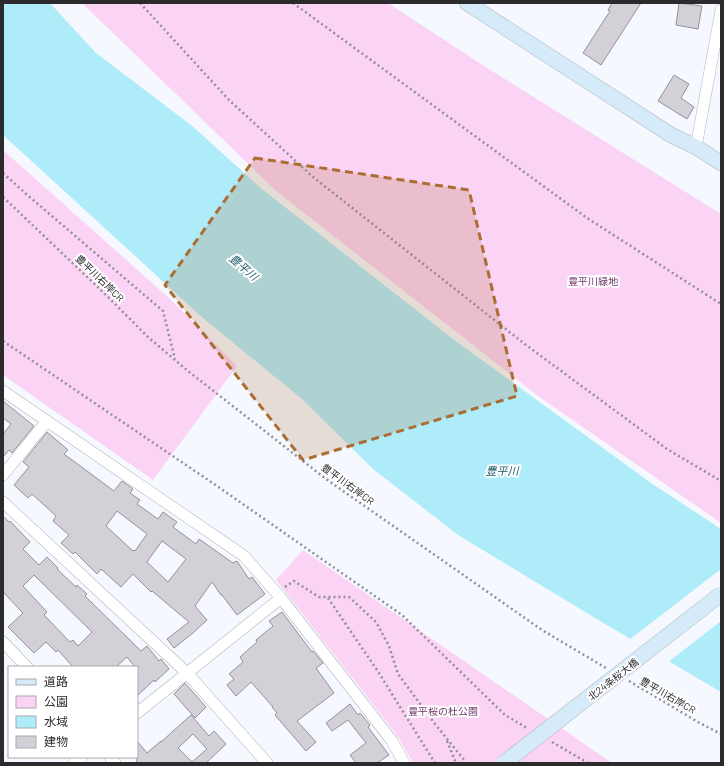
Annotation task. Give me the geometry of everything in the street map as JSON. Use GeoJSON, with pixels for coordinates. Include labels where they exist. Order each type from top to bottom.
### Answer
{"type":"FeatureCollection","features":[{"type":"Feature","properties":{"kind":"street"},"geometry":{"type":"LineString","coordinates":[[467,3],[671,135],[696,147],[721,163]]}},
{"type":"Feature","properties":{"kind":"street"},"geometry":{"type":"LineString","coordinates":[[696,147],[721,10]]}},
{"type":"Feature","properties":{"kind":"street"},"geometry":{"type":"LineString","coordinates":[[3,391],[244,556],[279,595],[392,741],[404,763]]}},
{"type":"Feature","properties":{"kind":"street"},"geometry":{"type":"LineString","coordinates":[[3,475],[47,421]]}},
{"type":"Feature","properties":{"kind":"street"},"geometry":{"type":"LineString","coordinates":[[3,502],[187,673],[267,763]]}},
{"type":"Feature","properties":{"kind":"street","name":"北24条桜大橋"},"geometry":{"type":"LineString","coordinates":[[504,763],[721,594]]}},
{"type":"Feature","properties":{"kind":"street"},"geometry":{"type":"LineString","coordinates":[[138,712],[279,595]]}},
{"type":"Feature","properties":{"kind":"street"},"geometry":{"type":"LineString","coordinates":[[3,642],[26,666]]}},
{"type":"Feature","properties":{"kind":"path"},"geometry":{"type":"LineString","coordinates":[[140,3],[229,100],[313,177],[526,345],[667,449],[721,481]]}},
{"type":"Feature","properties":{"kind":"path"},"geometry":{"type":"LineString","coordinates":[[293,3],[587,218],[721,304]]}},
{"type":"Feature","properties":{"kind":"path"},"geometry":{"type":"LineString","coordinates":[[3,173],[163,311],[175,360]]}},
{"type":"Feature","properties":{"kind":"path","name":"豊平川右岸CR"},"geometry":{"type":"LineString","coordinates":[[3,197],[149,338],[188,371],[326,479],[542,630],[610,670]]}},
{"type":"Feature","properties":{"kind":"path"},"geometry":{"type":"LineString","coordinates":[[3,340],[217,486],[402,615],[505,716],[533,731]]}},
{"type":"Feature","properties":{"kind":"path"},"geometry":{"type":"LineString","coordinates":[[279,595],[294,581],[319,597],[349,597],[376,622],[389,646],[398,674],[464,761]]}},
{"type":"Feature","properties":{"kind":"path"},"geometry":{"type":"LineString","coordinates":[[328,597],[377,670],[435,763]]}},
{"type":"Feature","properties":{"kind":"path","name":"豊平川右岸CR"},"geometry":{"type":"LineString","coordinates":[[623,678],[721,734]]}},
{"type":"Feature","properties":{"kind":"path"},"geometry":{"type":"LineString","coordinates":[[445,737],[456,763]]}},
{"type":"Feature","properties":{"kind":"path"},"geometry":{"type":"LineString","coordinates":[[547,739],[588,763]]}},
{"type":"Feature","properties":{"kind":"highlighted area"},"geometry":{"type":"Polygon","coordinates":[[[255,158],[469,190],[517,396],[303,460],[165,285],[255,158]]]}},
{"type":"Feature","properties":{"kind":"green space","name":"豊平川緑地"},"geometry":{"type":"Polygon","coordinates":[[[82,3],[388,3],[481,64],[721,214],[721,523],[538,396],[276,191],[82,3]]]}},
{"type":"Feature","properties":{"kind":"green space"},"geometry":{"type":"Polygon","coordinates":[[[3,150],[170,299],[237,366],[153,480],[3,375],[3,150]]]}},
{"type":"Feature","properties":{"kind":"green space","name":"豊平桜の杜公園"},"geometry":{"type":"Polygon","coordinates":[[[303,550],[612,763],[413,763],[396,734],[276,580],[303,550]]]}},
{"type":"Feature","properties":{"kind":"water","name":"豊平川"},"geometry":{"type":"Polygon","coordinates":[[[3,3],[50,3],[96,53],[191,125],[262,189],[453,339],[651,483],[721,529],[721,692],[458,535],[373,469],[302,399],[204,319],[3,135],[3,3]]]}},
{"type":"Feature","properties":{"kind":"pier"},"geometry":{"type":"Polygon","coordinates":[[[721,569],[721,621],[667,663],[629,640],[721,569]]]}},
{"type":"Feature","properties":{"kind":"building"},"geometry":{"type":"Polygon","coordinates":[[[612,3],[641,3],[601,65],[583,53],[610,11],[608,10],[612,3]]]}},
{"type":"Feature","properties":{"kind":"building"},"geometry":{"type":"Polygon","coordinates":[[[679,3],[702,6],[698,29],[676,25],[679,3]]]}},
{"type":"Feature","properties":{"kind":"building"},"geometry":{"type":"Polygon","coordinates":[[[674,75],[689,84],[681,98],[694,107],[687,119],[658,101],[674,75]]]}},
{"type":"Feature","properties":{"kind":"building"},"geometry":{"type":"Polygon","coordinates":[[[3,401],[34,426],[12,453],[9,450],[3,457],[3,434],[11,424],[3,418],[3,401]]]}},
{"type":"Feature","properties":{"kind":"building"},"geometry":{"type":"Polygon","coordinates":[[[47,432],[68,450],[64,454],[114,491],[122,481],[133,489],[130,493],[140,500],[137,504],[158,519],[163,512],[177,522],[173,527],[196,544],[199,539],[233,563],[237,561],[249,579],[252,577],[265,594],[237,615],[212,582],[195,606],[207,620],[174,648],[167,639],[189,622],[152,591],[151,592],[133,574],[121,587],[101,569],[97,574],[75,552],[73,554],[61,543],[69,535],[53,521],[56,516],[32,494],[28,498],[14,485],[29,467],[23,462],[47,432]],[[117,511],[106,526],[133,551],[135,551],[147,534],[117,511]],[[162,541],[147,562],[168,582],[186,559],[162,541]]]}},
{"type":"Feature","properties":{"kind":"building"},"geometry":{"type":"Polygon","coordinates":[[[3,516],[9,522],[10,521],[30,542],[23,549],[39,565],[47,557],[76,587],[77,585],[87,594],[85,596],[141,651],[147,646],[159,661],[161,659],[169,669],[155,682],[154,680],[138,695],[138,666],[134,666],[127,657],[117,666],[72,666],[58,650],[56,652],[46,642],[34,653],[8,627],[23,613],[3,592],[3,516]],[[34,575],[23,586],[47,612],[44,615],[70,642],[73,640],[78,646],[92,632],[34,575]]]}},
{"type":"Feature","properties":{"kind":"building"},"geometry":{"type":"Polygon","coordinates":[[[282,612],[312,652],[313,651],[323,663],[316,668],[334,693],[297,721],[316,742],[306,751],[275,715],[277,713],[273,707],[251,682],[236,696],[227,685],[234,679],[229,674],[243,662],[240,657],[257,642],[256,640],[273,626],[269,621],[282,612]]]}},
{"type":"Feature","properties":{"kind":"building"},"geometry":{"type":"Polygon","coordinates":[[[185,683],[206,707],[195,718],[174,694],[185,683]]]}},
{"type":"Feature","properties":{"kind":"building"},"geometry":{"type":"Polygon","coordinates":[[[350,704],[358,715],[360,713],[370,725],[368,727],[389,755],[377,763],[356,763],[350,755],[366,743],[348,720],[332,731],[326,723],[350,704]]]}},
{"type":"Feature","properties":{"kind":"building"},"geometry":{"type":"Polygon","coordinates":[[[191,715],[209,736],[214,731],[226,744],[206,763],[135,763],[138,758],[138,742],[147,753],[191,715]],[[193,734],[178,748],[192,762],[207,749],[193,734]]]}}]}
